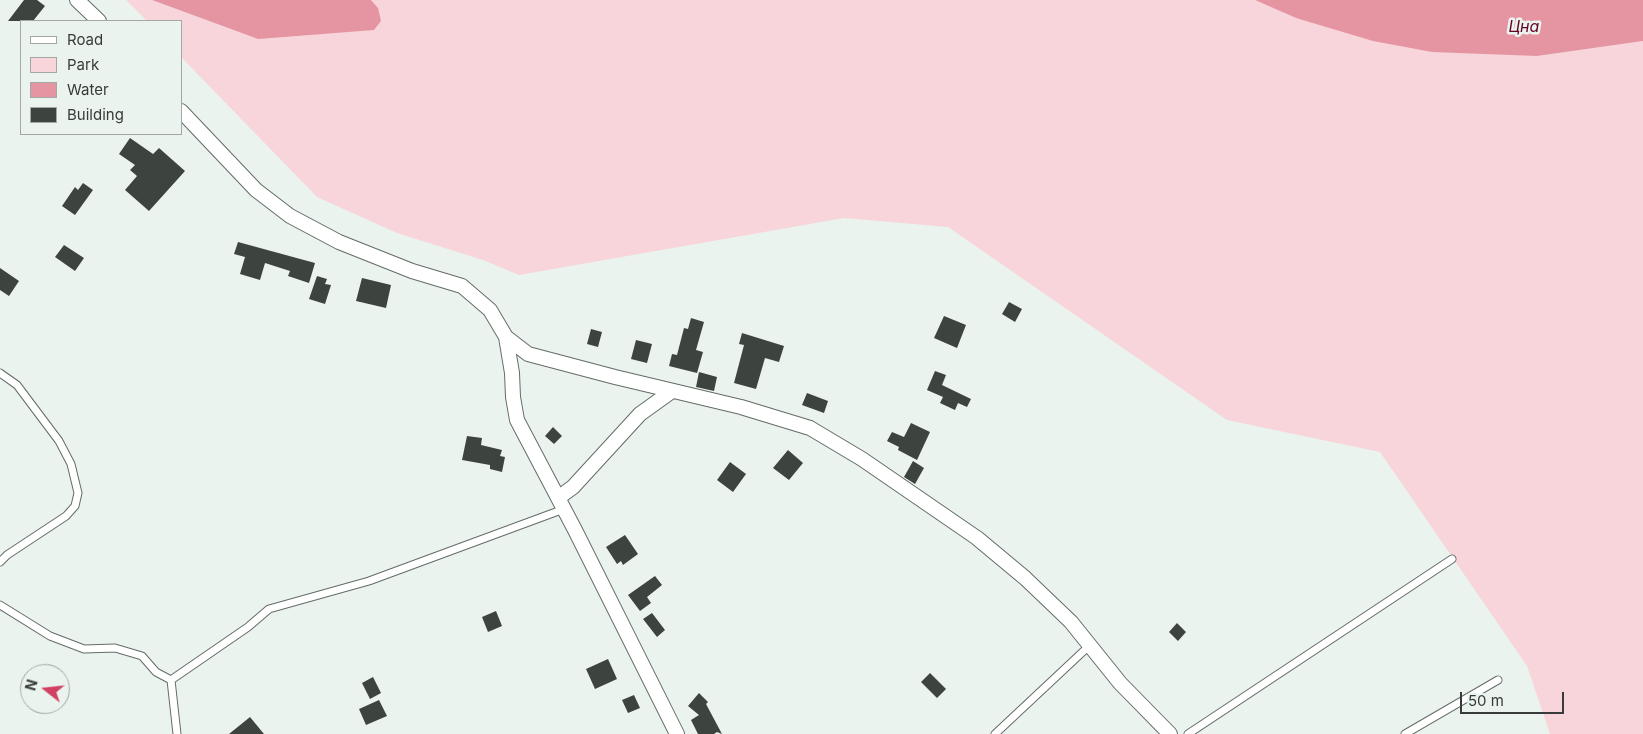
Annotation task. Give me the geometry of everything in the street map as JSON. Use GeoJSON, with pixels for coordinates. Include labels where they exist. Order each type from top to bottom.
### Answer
{"type":"FeatureCollection","features":[{"type":"Feature","properties":{"kind":"street"},"geometry":{"type":"LineString","coordinates":[[77,0],[98,20]]}},
{"type":"Feature","properties":{"kind":"street"},"geometry":{"type":"LineString","coordinates":[[182,112],[256,190],[284,212],[339,242],[412,271],[462,286],[490,310],[506,337],[517,420],[676,734]]}},
{"type":"Feature","properties":{"kind":"street"},"geometry":{"type":"LineString","coordinates":[[506,337],[528,354],[741,407],[810,428],[862,459],[984,543],[1026,578],[1071,622],[1120,683],[1170,734]]}},
{"type":"Feature","properties":{"kind":"street"},"geometry":{"type":"LineString","coordinates":[[561,504],[573,487],[640,414],[672,391]]}},
{"type":"Feature","properties":{"kind":"lane"},"geometry":{"type":"LineString","coordinates":[[0,373],[17,385],[59,441],[71,464],[78,493],[74,506],[66,516],[0,562]]}},
{"type":"Feature","properties":{"kind":"lane"},"geometry":{"type":"LineString","coordinates":[[171,680],[248,627],[269,609],[369,581],[561,504]]}},
{"type":"Feature","properties":{"kind":"lane"},"geometry":{"type":"LineString","coordinates":[[1188,734],[1452,559]]}},
{"type":"Feature","properties":{"kind":"lane"},"geometry":{"type":"LineString","coordinates":[[0,605],[50,636],[84,649],[115,648],[142,656],[156,672],[171,680]]}},
{"type":"Feature","properties":{"kind":"lane"},"geometry":{"type":"LineString","coordinates":[[995,734],[1089,646]]}},
{"type":"Feature","properties":{"kind":"lane"},"geometry":{"type":"LineString","coordinates":[[171,680],[177,734]]}},
{"type":"Feature","properties":{"kind":"lane"},"geometry":{"type":"LineString","coordinates":[[1405,734],[1498,680]]}},
{"type":"Feature","properties":{"kind":"green space"},"geometry":{"type":"Polygon","coordinates":[[[126,0],[152,0],[258,39],[378,8],[371,0],[1255,0],[1296,18],[1537,56],[1643,41],[1643,734],[1550,734],[1527,666],[1380,452],[1227,420],[948,227],[844,218],[519,275],[483,260],[397,233],[317,197],[182,58],[182,20],[146,20],[126,0]]]}},
{"type":"Feature","properties":{"kind":"water"},"geometry":{"type":"Polygon","coordinates":[[[152,0],[371,0],[378,8],[381,21],[374,30],[258,39],[152,0]]]}},
{"type":"Feature","properties":{"kind":"water","name":"Цна"},"geometry":{"type":"Polygon","coordinates":[[[1255,0],[1643,0],[1643,41],[1537,56],[1432,52],[1373,41],[1296,18],[1255,0]]]}},
{"type":"Feature","properties":{"kind":"building"},"geometry":{"type":"Polygon","coordinates":[[[24,0],[37,0],[45,6],[34,20],[8,21],[24,0]]]}},
{"type":"Feature","properties":{"kind":"building"},"geometry":{"type":"Polygon","coordinates":[[[130,138],[153,154],[159,148],[185,171],[149,211],[125,190],[137,176],[130,170],[135,165],[119,154],[130,138]]]}},
{"type":"Feature","properties":{"kind":"building"},"geometry":{"type":"Polygon","coordinates":[[[83,183],[93,190],[75,215],[62,206],[75,187],[78,190],[83,183]]]}},
{"type":"Feature","properties":{"kind":"building"},"geometry":{"type":"Polygon","coordinates":[[[238,242],[315,263],[309,283],[288,276],[290,271],[265,263],[260,280],[240,274],[245,257],[234,254],[238,242]]]}},
{"type":"Feature","properties":{"kind":"building"},"geometry":{"type":"Polygon","coordinates":[[[64,245],[84,258],[75,271],[55,257],[64,245]]]}},
{"type":"Feature","properties":{"kind":"building"},"geometry":{"type":"Polygon","coordinates":[[[0,268],[19,281],[9,296],[0,290],[0,268]]]}},
{"type":"Feature","properties":{"kind":"building"},"geometry":{"type":"Polygon","coordinates":[[[317,276],[327,279],[325,284],[331,285],[325,304],[309,299],[317,276]]]}},
{"type":"Feature","properties":{"kind":"building"},"geometry":{"type":"Polygon","coordinates":[[[362,278],[391,285],[386,308],[356,301],[362,278]]]}},
{"type":"Feature","properties":{"kind":"building"},"geometry":{"type":"Polygon","coordinates":[[[1009,302],[1022,309],[1015,322],[1002,314],[1009,302]]]}},
{"type":"Feature","properties":{"kind":"building"},"geometry":{"type":"Polygon","coordinates":[[[944,316],[966,325],[957,348],[934,338],[944,316]]]}},
{"type":"Feature","properties":{"kind":"building"},"geometry":{"type":"Polygon","coordinates":[[[691,318],[704,322],[696,350],[703,352],[697,373],[669,366],[672,354],[677,355],[684,328],[688,329],[691,318]]]}},
{"type":"Feature","properties":{"kind":"building"},"geometry":{"type":"Polygon","coordinates":[[[591,329],[602,332],[598,347],[587,344],[591,329]]]}},
{"type":"Feature","properties":{"kind":"building"},"geometry":{"type":"Polygon","coordinates":[[[742,333],[784,346],[779,362],[765,358],[756,389],[734,383],[744,345],[739,344],[742,333]]]}},
{"type":"Feature","properties":{"kind":"building"},"geometry":{"type":"Polygon","coordinates":[[[636,340],[652,344],[647,363],[631,359],[636,340]]]}},
{"type":"Feature","properties":{"kind":"building"},"geometry":{"type":"Polygon","coordinates":[[[935,371],[946,375],[942,385],[971,399],[967,407],[958,403],[955,410],[940,403],[943,397],[927,390],[935,371]]]}},
{"type":"Feature","properties":{"kind":"building"},"geometry":{"type":"Polygon","coordinates":[[[699,372],[717,377],[714,391],[696,387],[699,372]]]}},
{"type":"Feature","properties":{"kind":"building"},"geometry":{"type":"Polygon","coordinates":[[[807,393],[828,401],[824,413],[802,405],[807,393]]]}},
{"type":"Feature","properties":{"kind":"building"},"geometry":{"type":"Polygon","coordinates":[[[911,423],[930,432],[917,460],[898,450],[899,447],[887,441],[892,432],[904,437],[911,423]]]}},
{"type":"Feature","properties":{"kind":"building"},"geometry":{"type":"Polygon","coordinates":[[[553,427],[562,436],[554,444],[545,436],[553,427]]]}},
{"type":"Feature","properties":{"kind":"building"},"geometry":{"type":"Polygon","coordinates":[[[467,436],[482,438],[481,445],[502,450],[500,456],[505,457],[502,472],[490,469],[490,465],[462,460],[467,436]]]}},
{"type":"Feature","properties":{"kind":"building"},"geometry":{"type":"Polygon","coordinates":[[[788,450],[803,463],[789,480],[773,468],[788,450]]]}},
{"type":"Feature","properties":{"kind":"building"},"geometry":{"type":"Polygon","coordinates":[[[913,461],[924,468],[915,484],[904,477],[913,461]]]}},
{"type":"Feature","properties":{"kind":"building"},"geometry":{"type":"Polygon","coordinates":[[[730,462],[746,474],[733,492],[717,480],[730,462]]]}},
{"type":"Feature","properties":{"kind":"building"},"geometry":{"type":"Polygon","coordinates":[[[625,535],[638,554],[623,565],[621,561],[617,564],[606,547],[625,535]]]}},
{"type":"Feature","properties":{"kind":"building"},"geometry":{"type":"Polygon","coordinates":[[[655,576],[662,585],[647,597],[651,603],[640,611],[628,595],[655,576]]]}},
{"type":"Feature","properties":{"kind":"building"},"geometry":{"type":"Polygon","coordinates":[[[496,611],[502,626],[488,632],[482,617],[496,611]]]}},
{"type":"Feature","properties":{"kind":"building"},"geometry":{"type":"Polygon","coordinates":[[[652,613],[665,630],[657,637],[643,619],[652,613]]]}},
{"type":"Feature","properties":{"kind":"building"},"geometry":{"type":"Polygon","coordinates":[[[1177,623],[1186,632],[1178,641],[1169,632],[1177,623]]]}},
{"type":"Feature","properties":{"kind":"building"},"geometry":{"type":"Polygon","coordinates":[[[608,659],[617,679],[595,689],[586,669],[608,659]]]}},
{"type":"Feature","properties":{"kind":"building"},"geometry":{"type":"Polygon","coordinates":[[[930,673],[946,689],[937,698],[921,682],[930,673]]]}},
{"type":"Feature","properties":{"kind":"building"},"geometry":{"type":"Polygon","coordinates":[[[373,677],[381,693],[370,699],[362,683],[373,677]]]}},
{"type":"Feature","properties":{"kind":"building"},"geometry":{"type":"Polygon","coordinates":[[[699,693],[708,702],[706,704],[722,734],[717,732],[714,734],[698,734],[691,720],[699,715],[688,706],[699,693]]]}},
{"type":"Feature","properties":{"kind":"building"},"geometry":{"type":"Polygon","coordinates":[[[634,695],[640,708],[628,713],[622,700],[634,695]]]}},
{"type":"Feature","properties":{"kind":"building"},"geometry":{"type":"Polygon","coordinates":[[[379,700],[387,716],[366,725],[359,709],[379,700]]]}},
{"type":"Feature","properties":{"kind":"building"},"geometry":{"type":"Polygon","coordinates":[[[250,717],[264,734],[229,734],[250,717]]]}}]}
